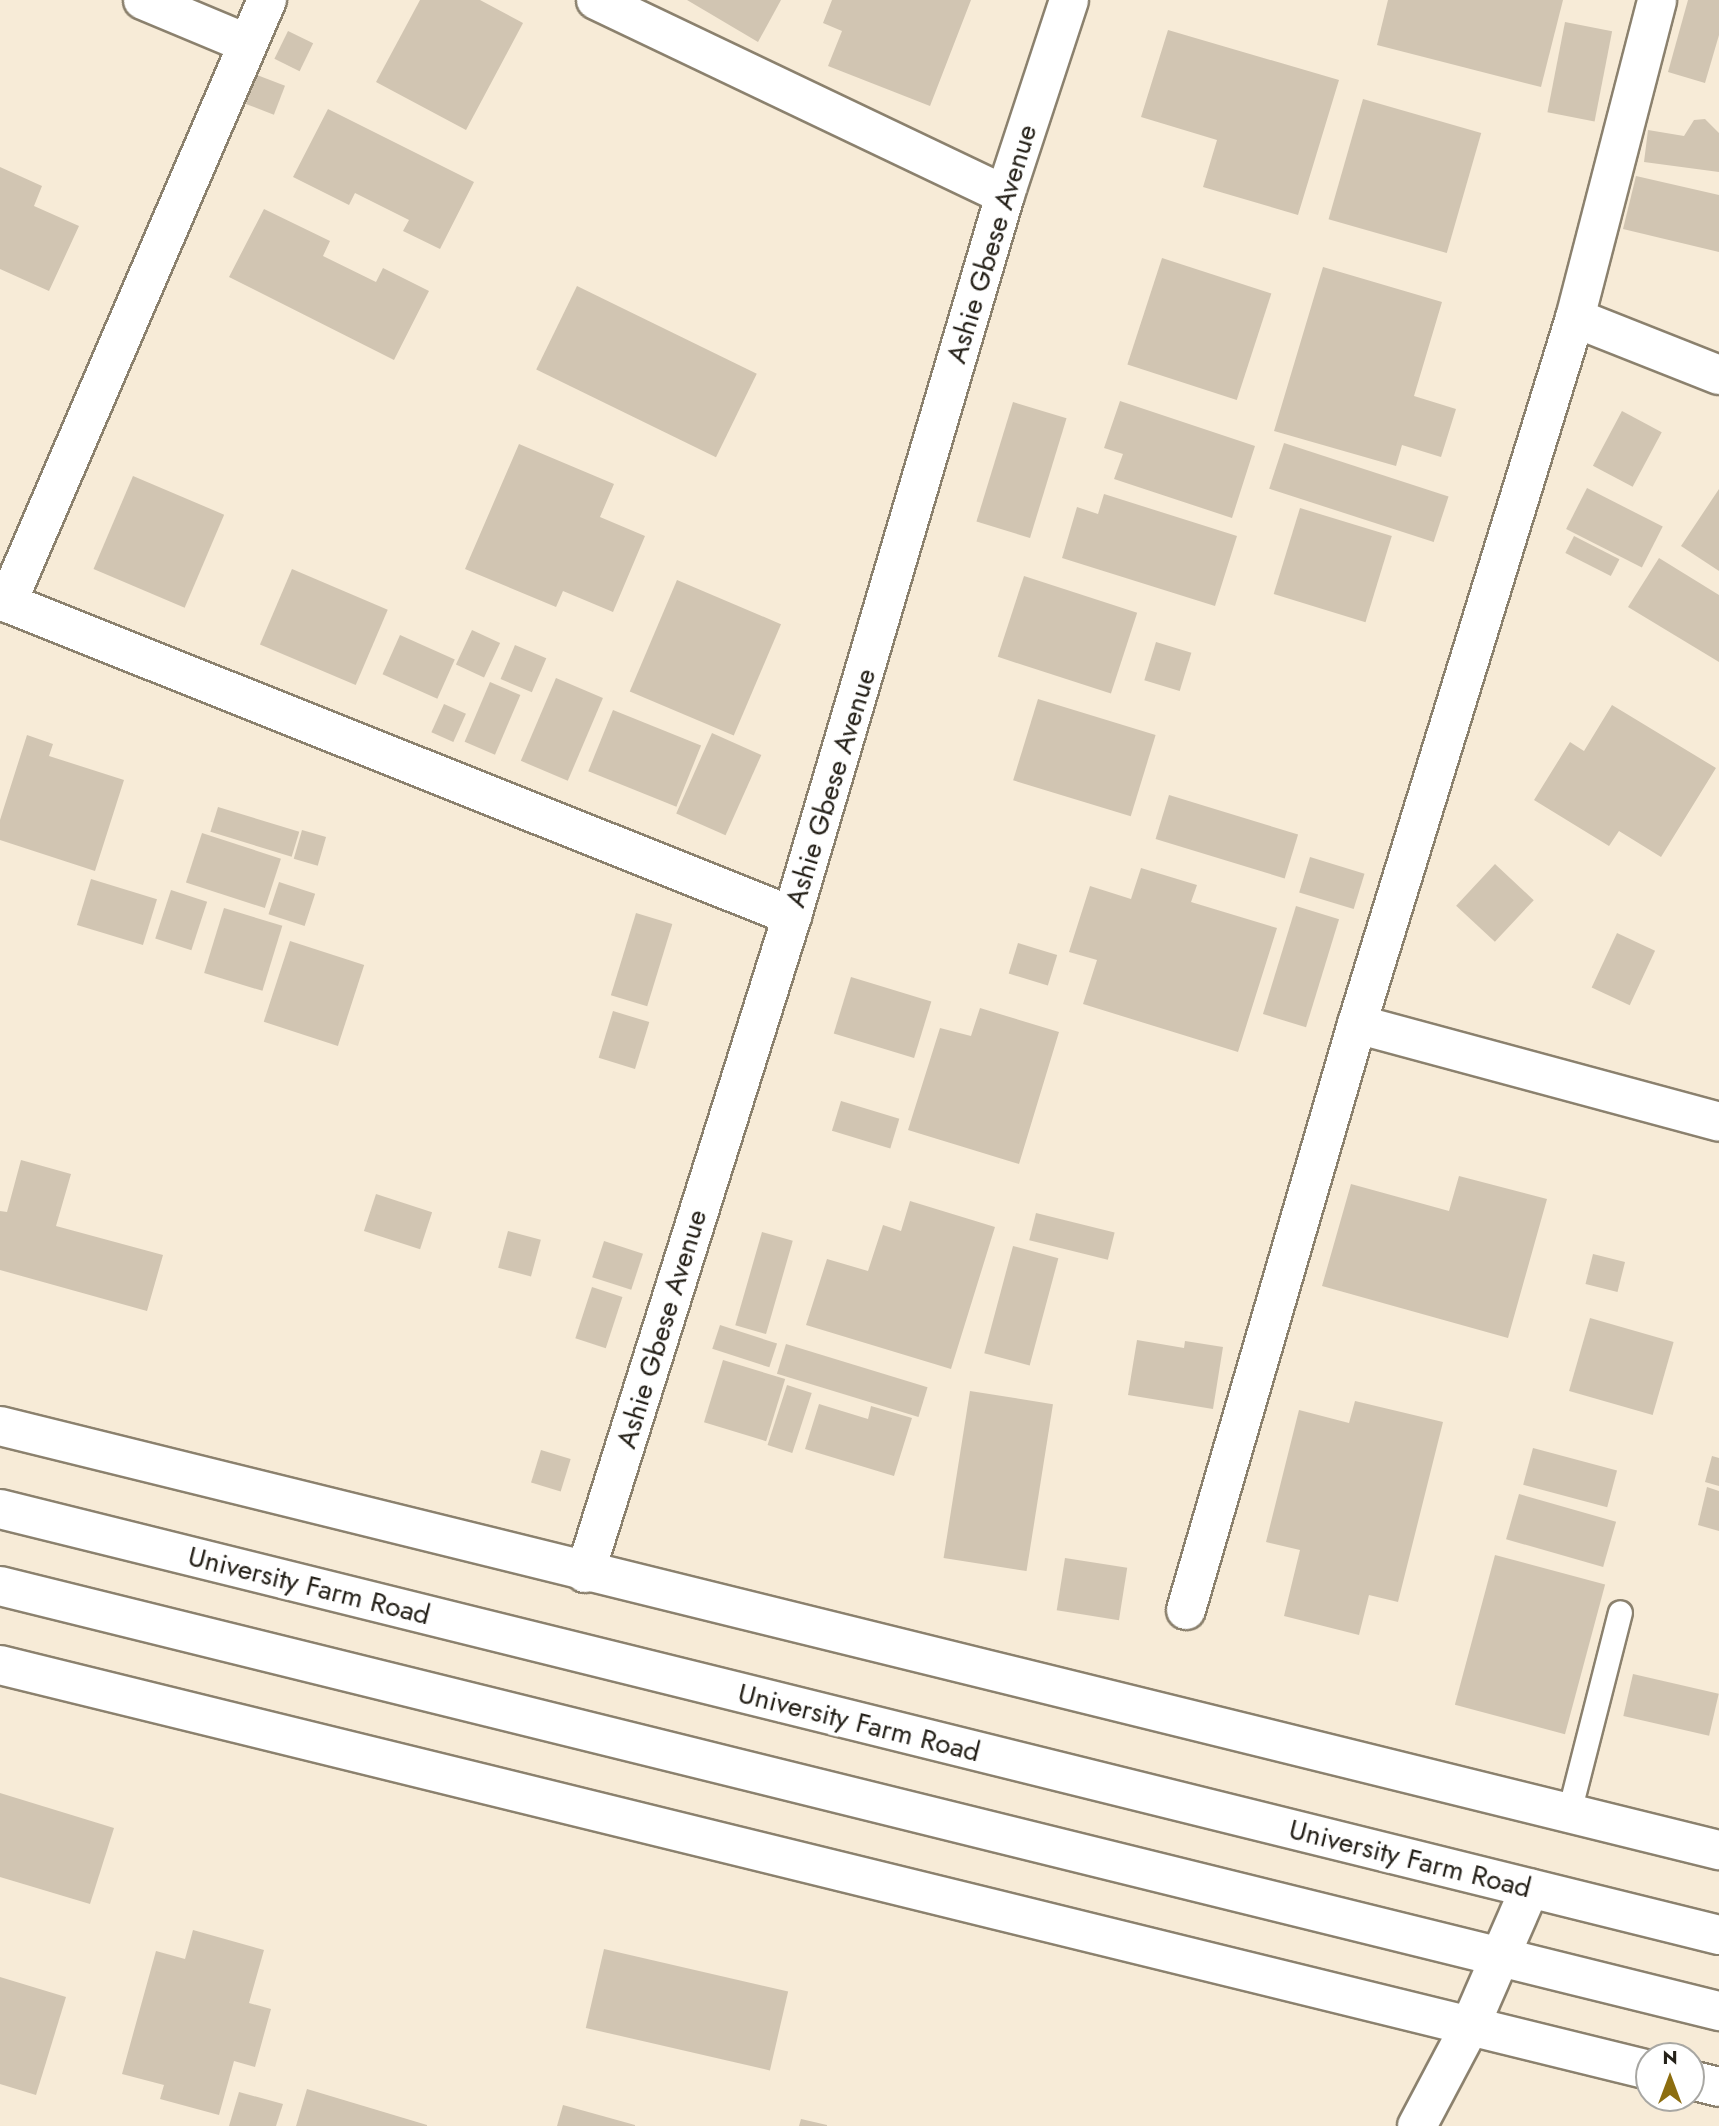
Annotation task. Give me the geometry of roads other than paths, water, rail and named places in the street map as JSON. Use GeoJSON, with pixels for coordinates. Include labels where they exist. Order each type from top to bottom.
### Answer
{"type":"FeatureCollection","features":[{"type":"Feature","properties":{"kind":"street"},"geometry":{"type":"LineString","coordinates":[[142,0],[246,43]]}},
{"type":"Feature","properties":{"kind":"street"},"geometry":{"type":"LineString","coordinates":[[267,0],[4,602],[792,916]]}},
{"type":"Feature","properties":{"kind":"street"},"geometry":{"type":"LineString","coordinates":[[596,0],[1005,195]]}},
{"type":"Feature","properties":{"kind":"street","name":"Ashie Gbese Avenue"},"geometry":{"type":"LineString","coordinates":[[585,1573],[792,916],[1005,195],[1069,0]]}},
{"type":"Feature","properties":{"kind":"street"},"geometry":{"type":"LineString","coordinates":[[1186,1610],[1357,1024],[1575,318],[1657,0]]}},
{"type":"Feature","properties":{"kind":"street"},"geometry":{"type":"LineString","coordinates":[[1575,318],[1719,375]]}},
{"type":"Feature","properties":{"kind":"street"},"geometry":{"type":"LineString","coordinates":[[1357,1024],[1719,1122]]}},
{"type":"Feature","properties":{"kind":"street"},"geometry":{"type":"LineString","coordinates":[[0,1426],[585,1573],[1719,1850]]}},
{"type":"Feature","properties":{"kind":"street","name":"University Farm Road"},"geometry":{"type":"LineString","coordinates":[[0,1508],[1719,1935]]}},
{"type":"Feature","properties":{"kind":"street"},"geometry":{"type":"LineString","coordinates":[[0,1586],[1719,2011]]}},
{"type":"Feature","properties":{"kind":"street"},"geometry":{"type":"LineString","coordinates":[[0,1665],[1635,2067]]}},
{"type":"Feature","properties":{"kind":"street"},"geometry":{"type":"LineString","coordinates":[[1417,2126],[1470,2026],[1530,1888]]}},
{"type":"Feature","properties":{"kind":"lane"},"geometry":{"type":"LineString","coordinates":[[1569,1812],[1620,1612]]}}]}
